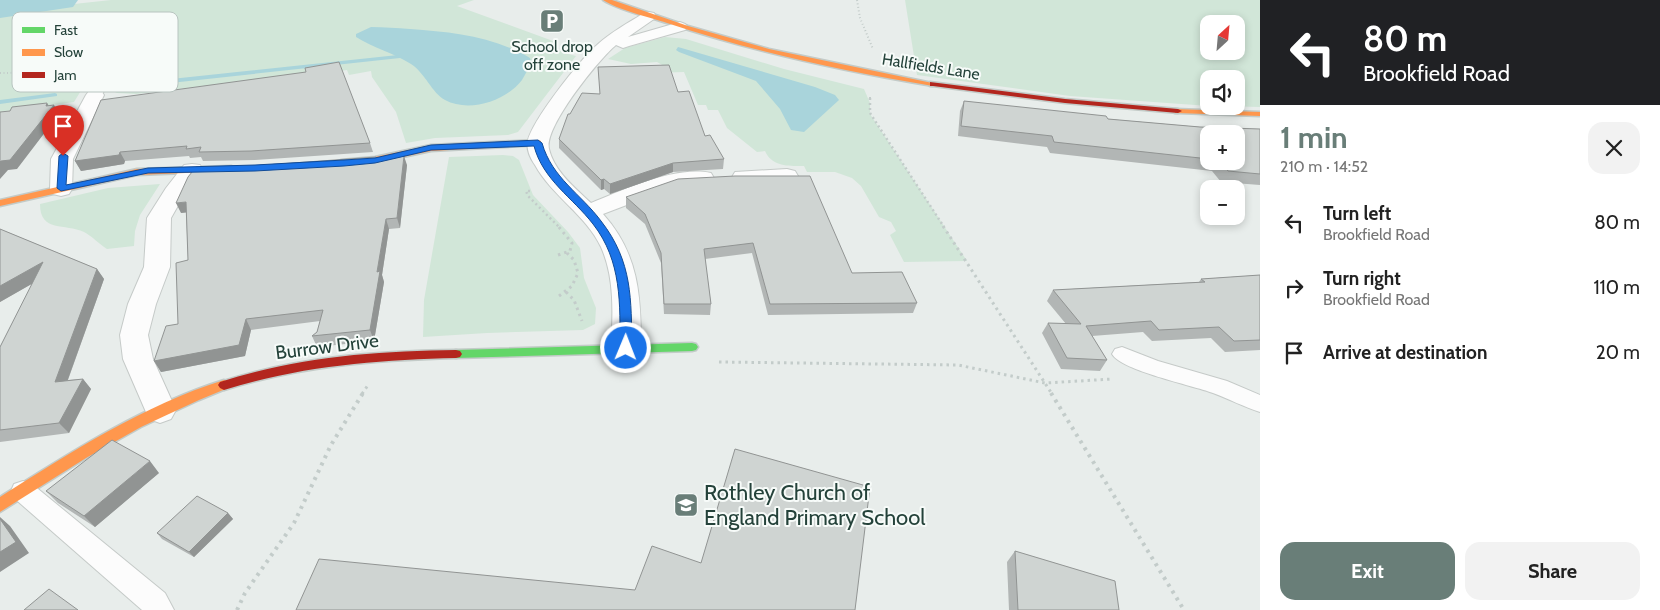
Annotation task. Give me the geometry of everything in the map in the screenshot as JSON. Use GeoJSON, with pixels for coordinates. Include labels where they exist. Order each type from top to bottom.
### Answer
{"type":"FeatureCollection","features":[{"type":"Feature","properties":{"kind":"street","name":"Hallfields Lane"},"geometry":{"type":"LineString","coordinates":[[606,0],[680,26],[783,56],[876,74],[982,90],[1097,104],[1188,112],[1260,114]]}},
{"type":"Feature","properties":{"kind":"street"},"geometry":{"type":"LineString","coordinates":[[626,348],[626,296],[619,261],[606,234],[556,180],[541,154],[538,143],[544,127],[601,49],[650,16]]}},
{"type":"Feature","properties":{"kind":"street"},"geometry":{"type":"LineString","coordinates":[[601,49],[680,26]]}},
{"type":"Feature","properties":{"kind":"street"},"geometry":{"type":"LineString","coordinates":[[61,188],[62,159],[100,100]]}},
{"type":"Feature","properties":{"kind":"street"},"geometry":{"type":"LineString","coordinates":[[325,164],[375,160],[431,148],[538,143]]}},
{"type":"Feature","properties":{"kind":"street"},"geometry":{"type":"LineString","coordinates":[[0,203],[137,172],[239,168]]}},
{"type":"Feature","properties":{"kind":"street"},"geometry":{"type":"LineString","coordinates":[[587,212],[672,181],[754,169],[786,176]]}},
{"type":"Feature","properties":{"kind":"street"},"geometry":{"type":"LineString","coordinates":[[160,410],[138,359],[134,335],[142,304],[157,267],[159,218],[174,193],[192,170]]}},
{"type":"Feature","properties":{"kind":"street","name":"Burrow Drive"},"geometry":{"type":"LineString","coordinates":[[0,505],[106,440],[160,410],[204,392],[259,374],[305,365],[388,356],[692,347]]}},
{"type":"Feature","properties":{"kind":"lane"},"geometry":{"type":"LineString","coordinates":[[100,100],[102,92]]}},
{"type":"Feature","properties":{"kind":"lane"},"geometry":{"type":"LineString","coordinates":[[1122,354],[1152,367],[1220,386],[1260,404]]}},
{"type":"Feature","properties":{"kind":"lane"},"geometry":{"type":"LineString","coordinates":[[23,491],[155,603],[160,610]]}},
{"type":"Feature","properties":{"kind":"path"},"geometry":{"type":"LineString","coordinates":[[857,0],[860,18],[878,63],[870,114],[968,261],[1184,610]]}},
{"type":"Feature","properties":{"kind":"path"},"geometry":{"type":"LineString","coordinates":[[559,296],[572,286],[578,273],[574,260],[567,253]]}},
{"type":"Feature","properties":{"kind":"path"},"geometry":{"type":"LineString","coordinates":[[692,347],[696,362],[958,365],[1045,383],[1119,379]]}},
{"type":"Feature","properties":{"kind":"path"},"geometry":{"type":"LineString","coordinates":[[237,610],[245,593],[294,523],[330,444],[388,356]]}},
{"type":"Feature","properties":{"kind":"green space"},"geometry":{"type":"Polygon","coordinates":[[[111,0],[474,0],[457,6],[553,41],[559,50],[576,56],[518,132],[508,135],[435,138],[406,143],[396,112],[372,77],[371,71],[349,75],[347,70],[308,76],[178,89],[178,12],[12,12],[12,92],[80,92],[74,102],[0,112],[0,12],[111,0]]]}},
{"type":"Feature","properties":{"kind":"green space"},"geometry":{"type":"Polygon","coordinates":[[[905,0],[1260,0],[1260,107],[1245,107],[1245,70],[1200,70],[1200,105],[1070,96],[917,75],[905,0]]]}},
{"type":"Feature","properties":{"kind":"green space"},"geometry":{"type":"Polygon","coordinates":[[[665,37],[686,39],[784,69],[864,89],[870,103],[870,114],[967,261],[904,262],[890,235],[896,231],[891,222],[879,217],[861,186],[852,178],[835,172],[807,172],[804,166],[776,163],[765,151],[757,152],[727,128],[718,110],[708,110],[706,105],[698,105],[684,72],[655,73],[664,66],[657,62],[631,64],[608,59],[625,48],[665,37]]]}},
{"type":"Feature","properties":{"kind":"green space"},"geometry":{"type":"Polygon","coordinates":[[[115,92],[153,92],[136,94],[115,92]]]}},
{"type":"Feature","properties":{"kind":"green space"},"geometry":{"type":"Polygon","coordinates":[[[513,156],[519,160],[533,195],[568,232],[580,248],[584,278],[596,308],[595,324],[583,330],[423,337],[424,300],[449,157],[513,156]]]}},
{"type":"Feature","properties":{"kind":"green space"},"geometry":{"type":"Polygon","coordinates":[[[160,184],[140,215],[135,231],[134,246],[107,249],[84,232],[49,223],[41,213],[40,204],[108,188],[160,184]]]}},
{"type":"Feature","properties":{"kind":"water"},"geometry":{"type":"Polygon","coordinates":[[[371,27],[426,30],[472,36],[516,51],[530,58],[531,63],[522,80],[507,94],[476,105],[455,104],[440,97],[411,64],[356,37],[356,34],[371,27]]]}},
{"type":"Feature","properties":{"kind":"water"},"geometry":{"type":"Polygon","coordinates":[[[678,47],[815,87],[835,95],[839,100],[804,132],[791,130],[780,109],[756,81],[679,52],[676,50],[678,47]]]}},
{"type":"Feature","properties":{"kind":"building"},"geometry":{"type":"Polygon","coordinates":[[[339,62],[370,143],[251,151],[199,152],[201,147],[186,149],[187,146],[120,152],[119,155],[75,161],[101,100],[160,92],[178,92],[178,89],[306,72],[305,68],[339,62]]]}},
{"type":"Feature","properties":{"kind":"building"},"geometry":{"type":"Polygon","coordinates":[[[669,65],[678,92],[689,91],[705,136],[710,135],[724,159],[673,163],[610,184],[604,179],[601,180],[559,139],[568,114],[570,114],[582,93],[600,94],[598,67],[669,65]]]}},
{"type":"Feature","properties":{"kind":"building"},"geometry":{"type":"Polygon","coordinates":[[[964,101],[1106,116],[1108,119],[1200,127],[1200,158],[1054,142],[1052,136],[961,126],[964,101]]]}},
{"type":"Feature","properties":{"kind":"building"},"geometry":{"type":"Polygon","coordinates":[[[47,103],[46,106],[54,105],[10,160],[0,162],[0,112],[10,111],[12,107],[47,103]]]}},
{"type":"Feature","properties":{"kind":"building"},"geometry":{"type":"Polygon","coordinates":[[[1245,128],[1260,129],[1260,174],[1228,171],[1245,170],[1245,128]]]}},
{"type":"Feature","properties":{"kind":"building"},"geometry":{"type":"Polygon","coordinates":[[[404,156],[397,218],[386,219],[370,330],[312,336],[317,332],[323,310],[246,319],[239,345],[154,361],[166,326],[178,324],[176,263],[188,260],[186,202],[176,203],[188,177],[196,167],[251,166],[376,157],[378,161],[404,156]]]}},
{"type":"Feature","properties":{"kind":"building"},"geometry":{"type":"Polygon","coordinates":[[[735,176],[810,176],[852,273],[902,272],[917,303],[770,304],[753,243],[704,249],[711,304],[664,304],[661,253],[645,214],[626,197],[678,179],[735,176]]]}},
{"type":"Feature","properties":{"kind":"building"},"geometry":{"type":"Polygon","coordinates":[[[0,229],[97,269],[55,382],[83,379],[59,423],[0,430],[0,347],[43,262],[0,286],[0,229]]]}},
{"type":"Feature","properties":{"kind":"building"},"geometry":{"type":"Polygon","coordinates":[[[1260,275],[1260,340],[1234,341],[1219,327],[1159,330],[1151,321],[1086,326],[1107,360],[1067,358],[1048,323],[1081,324],[1053,290],[1205,282],[1201,279],[1260,275]]]}},
{"type":"Feature","properties":{"kind":"building"},"geometry":{"type":"Polygon","coordinates":[[[112,440],[150,461],[84,516],[46,491],[112,440]]]}},
{"type":"Feature","properties":{"kind":"building"},"geometry":{"type":"Polygon","coordinates":[[[735,449],[870,487],[855,610],[296,610],[319,559],[635,590],[652,546],[701,563],[735,449]]]}},
{"type":"Feature","properties":{"kind":"building"},"geometry":{"type":"Polygon","coordinates":[[[197,496],[228,513],[189,552],[157,533],[197,496]]]}},
{"type":"Feature","properties":{"kind":"building"},"geometry":{"type":"Polygon","coordinates":[[[0,519],[16,542],[0,552],[0,519]]]}},
{"type":"Feature","properties":{"kind":"building"},"geometry":{"type":"Polygon","coordinates":[[[1015,551],[1115,581],[1119,610],[1018,610],[1015,551]]]}},
{"type":"Feature","properties":{"kind":"building"},"geometry":{"type":"Polygon","coordinates":[[[49,589],[78,610],[24,610],[49,589]]]}},
{"type":"Feature","properties":{"kind":"waterway"},"geometry":{"type":"LineString","coordinates":[[0,8],[62,0]]}},
{"type":"Feature","properties":{"kind":"waterway"},"geometry":{"type":"LineString","coordinates":[[178,80],[398,57]]}},
{"type":"Feature","properties":{"kind":"waterway"},"geometry":{"type":"LineString","coordinates":[[0,102],[55,95]]}},
{"type":"Feature","properties":{"kind":"traffic: fast"},"geometry":{"type":"LineString","coordinates":[[456,354],[692,347]]}},
{"type":"Feature","properties":{"kind":"traffic: slow"},"geometry":{"type":"LineString","coordinates":[[606,0],[686,27],[767,50],[850,69],[933,84]]}},
{"type":"Feature","properties":{"kind":"traffic: slow"},"geometry":{"type":"LineString","coordinates":[[1178,111],[1260,114]]}},
{"type":"Feature","properties":{"kind":"traffic: slow"},"geometry":{"type":"LineString","coordinates":[[341,163],[375,160],[431,148],[538,143]]}},
{"type":"Feature","properties":{"kind":"traffic: slow"},"geometry":{"type":"LineString","coordinates":[[0,203],[137,172],[231,169]]}},
{"type":"Feature","properties":{"kind":"traffic: slow"},"geometry":{"type":"LineString","coordinates":[[0,505],[108,438],[165,409],[224,385]]}},
{"type":"Feature","properties":{"kind":"traffic: jam"},"geometry":{"type":"LineString","coordinates":[[933,84],[1065,101],[1178,111]]}},
{"type":"Feature","properties":{"kind":"traffic: jam"},"geometry":{"type":"LineString","coordinates":[[224,385],[280,369],[338,360],[456,354]]}},
{"type":"Feature","properties":{"kind":"place","name":"School drop off zone"},"geometry":{"type":"Point","coordinates":[552,21]}},
{"type":"Feature","properties":{"kind":"place","name":"Rothley Church of England Primary School"},"geometry":{"type":"Point","coordinates":[686,505]}},
{"type":"Feature","properties":{"kind":"route"},"geometry":{"type":"LineString","coordinates":[[63,156],[61,188],[148,170],[255,168],[344,163],[382,159],[431,148],[538,143],[538,148],[556,180],[597,222],[614,248],[619,261],[626,296],[626,348]]}}]}
